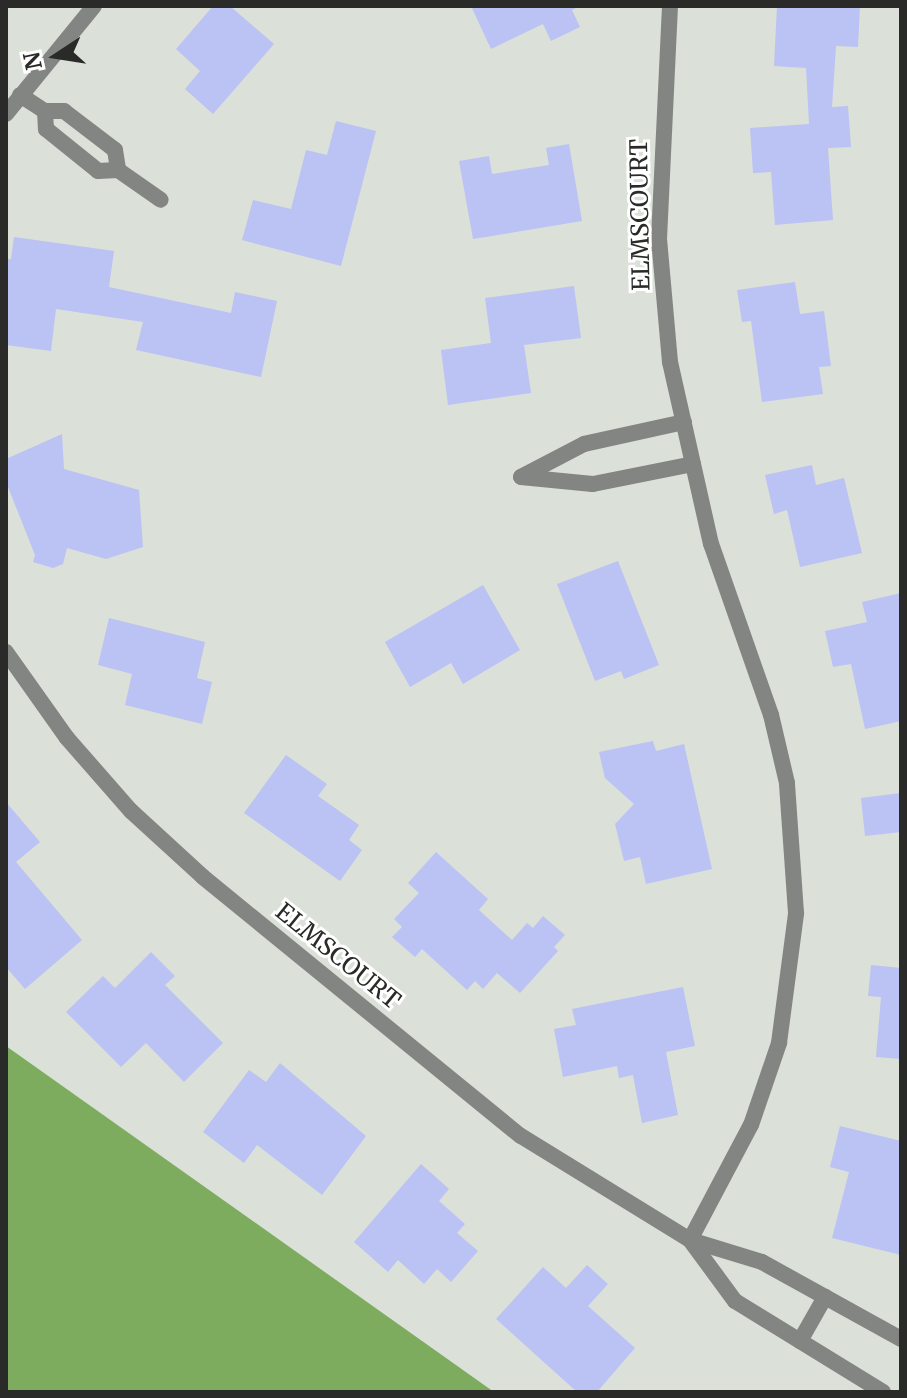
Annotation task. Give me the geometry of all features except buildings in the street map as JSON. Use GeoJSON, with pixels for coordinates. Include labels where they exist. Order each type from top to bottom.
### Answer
{"type":"FeatureCollection","features":[{"type":"Feature","properties":{"kind":"street"},"geometry":{"type":"LineString","coordinates":[[6,114],[94,6]]}},
{"type":"Feature","properties":{"kind":"street","name":"ELMSCOURT"},"geometry":{"type":"LineString","coordinates":[[670,6],[659,239],[670,362],[711,544],[771,715],[787,783],[796,913],[779,1043],[751,1125],[690,1240]]}},
{"type":"Feature","properties":{"kind":"street"},"geometry":{"type":"LineString","coordinates":[[20,95],[45,111],[64,111],[115,150],[118,170]]}},
{"type":"Feature","properties":{"kind":"street"},"geometry":{"type":"LineString","coordinates":[[45,111],[46,129],[98,171],[118,170],[161,200]]}},
{"type":"Feature","properties":{"kind":"street"},"geometry":{"type":"LineString","coordinates":[[684,422],[584,444],[521,477],[593,484],[693,464]]}},
{"type":"Feature","properties":{"kind":"street","name":"ELMSCOURT"},"geometry":{"type":"LineString","coordinates":[[6,652],[67,738],[131,811],[203,877],[521,1136],[690,1240],[762,1262],[901,1339]]}},
{"type":"Feature","properties":{"kind":"street","name":"ELMSCOURT"},"geometry":{"type":"LineString","coordinates":[[690,1240],[735,1301],[883,1392]]}},
{"type":"Feature","properties":{"kind":"street"},"geometry":{"type":"LineString","coordinates":[[800,1341],[825,1297]]}},
{"type":"Feature","properties":{"kind":"green space"},"geometry":{"type":"Polygon","coordinates":[[[6,1046],[494,1392],[6,1392],[6,1046]]]}}]}
